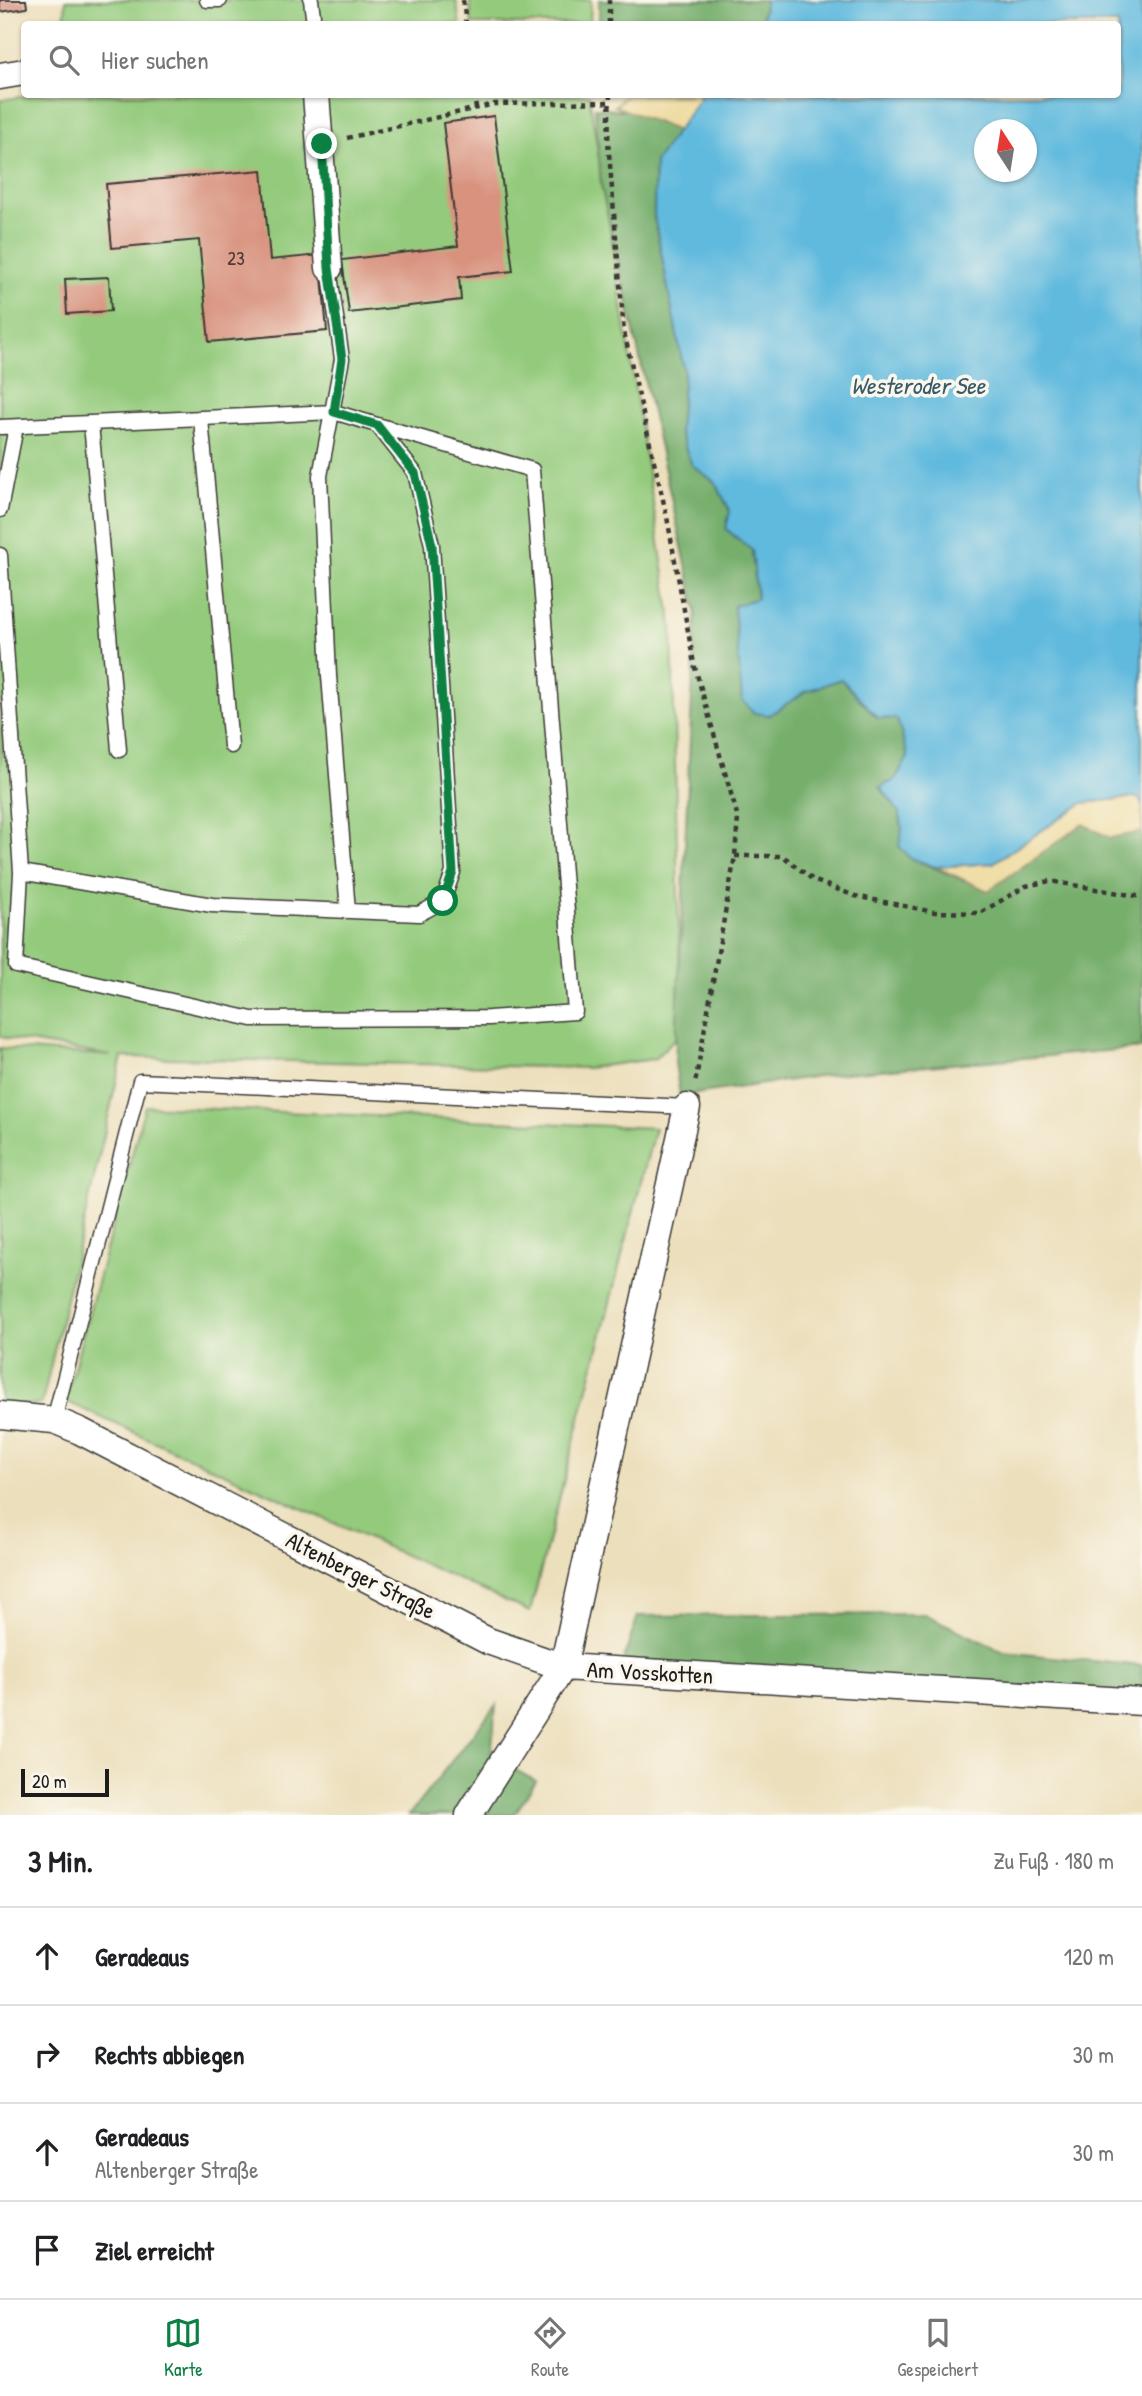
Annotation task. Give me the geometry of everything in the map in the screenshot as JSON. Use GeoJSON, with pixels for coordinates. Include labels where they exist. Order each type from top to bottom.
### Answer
{"type":"FeatureCollection","features":[{"type":"Feature","properties":{"kind":"street"},"geometry":{"type":"LineString","coordinates":[[0,76],[21,72]]}},
{"type":"Feature","properties":{"kind":"street"},"geometry":{"type":"LineString","coordinates":[[316,98],[322,144],[329,268]]}},
{"type":"Feature","properties":{"kind":"street","name":"Am Vosskotten"},"geometry":{"type":"LineString","coordinates":[[687,1107],[563,1667],[1142,1702]]}},
{"type":"Feature","properties":{"kind":"street","name":"Altenberger Straße"},"geometry":{"type":"LineString","coordinates":[[0,1415],[54,1420],[80,1430],[488,1641],[563,1667]]}},
{"type":"Feature","properties":{"kind":"street"},"geometry":{"type":"LineString","coordinates":[[469,1815],[563,1667]]}},
{"type":"Feature","properties":{"kind":"lane"},"geometry":{"type":"LineString","coordinates":[[207,0],[220,0]]}},
{"type":"Feature","properties":{"kind":"lane"},"geometry":{"type":"LineString","coordinates":[[311,0],[314,21]]}},
{"type":"Feature","properties":{"kind":"lane"},"geometry":{"type":"LineString","coordinates":[[329,268],[342,359],[320,476],[330,676],[348,911]]}},
{"type":"Feature","properties":{"kind":"lane"},"geometry":{"type":"LineString","coordinates":[[0,427],[334,412],[532,470],[575,1012],[489,1018],[252,1019],[16,966],[21,872],[0,555]]}},
{"type":"Feature","properties":{"kind":"lane"},"geometry":{"type":"LineString","coordinates":[[201,419],[231,746]]}},
{"type":"Feature","properties":{"kind":"lane"},"geometry":{"type":"LineString","coordinates":[[91,423],[119,750]]}},
{"type":"Feature","properties":{"kind":"lane"},"geometry":{"type":"LineString","coordinates":[[21,872],[212,905],[419,914],[443,901],[453,872],[432,545],[415,473],[377,425]]}},
{"type":"Feature","properties":{"kind":"lane"},"geometry":{"type":"LineString","coordinates":[[0,510],[16,427]]}},
{"type":"Feature","properties":{"kind":"lane"},"geometry":{"type":"LineString","coordinates":[[54,1420],[141,1081],[687,1107]]}},
{"type":"Feature","properties":{"kind":"path"},"geometry":{"type":"LineString","coordinates":[[463,0],[466,21]]}},
{"type":"Feature","properties":{"kind":"path"},"geometry":{"type":"LineString","coordinates":[[608,21],[609,0]]}},
{"type":"Feature","properties":{"kind":"path"},"geometry":{"type":"LineString","coordinates":[[475,98],[476,109]]}},
{"type":"Feature","properties":{"kind":"path"},"geometry":{"type":"LineString","coordinates":[[610,98],[608,141],[624,332],[667,517],[694,664],[738,818],[736,856],[697,1077],[687,1107]]}},
{"type":"Feature","properties":{"kind":"path"},"geometry":{"type":"LineString","coordinates":[[322,144],[495,104],[611,102]]}},
{"type":"Feature","properties":{"kind":"path"},"geometry":{"type":"LineString","coordinates":[[736,856],[783,856],[813,880],[855,896],[934,912],[980,913],[1026,886],[1050,881],[1142,897]]}},
{"type":"Feature","properties":{"kind":"green space"},"geometry":{"type":"Polygon","coordinates":[[[66,0],[456,0],[460,21],[64,21],[66,0]]]}},
{"type":"Feature","properties":{"kind":"green space"},"geometry":{"type":"Polygon","coordinates":[[[470,0],[591,0],[590,21],[472,21],[470,0]]]}},
{"type":"Feature","properties":{"kind":"green space"},"geometry":{"type":"Polygon","coordinates":[[[599,0],[765,0],[762,21],[599,21],[599,0]]]}},
{"type":"Feature","properties":{"kind":"green space"},"geometry":{"type":"Polygon","coordinates":[[[21,97],[492,98],[495,101],[589,98],[672,625],[681,1033],[654,1059],[587,1068],[122,1057],[42,1403],[0,1408],[0,1048],[111,1056],[0,1037],[0,100],[21,97]]]}},
{"type":"Feature","properties":{"kind":"green space"},"geometry":{"type":"Polygon","coordinates":[[[595,108],[631,111],[678,131],[655,162],[654,216],[684,371],[679,431],[692,465],[716,483],[730,511],[726,529],[752,550],[769,715],[807,691],[841,679],[877,718],[897,718],[908,757],[895,780],[880,787],[898,809],[910,858],[988,890],[1083,824],[1110,838],[1142,832],[1142,1048],[834,1074],[680,1096],[675,1063],[696,609],[601,185],[595,108]]]}},
{"type":"Feature","properties":{"kind":"green space"},"geometry":{"type":"Polygon","coordinates":[[[145,1106],[655,1128],[530,1612],[65,1401],[145,1106]]]}},
{"type":"Feature","properties":{"kind":"green space"},"geometry":{"type":"Polygon","coordinates":[[[924,1614],[1004,1652],[1142,1666],[1142,1697],[618,1676],[638,1616],[924,1614]]]}},
{"type":"Feature","properties":{"kind":"green space"},"geometry":{"type":"Polygon","coordinates":[[[496,1705],[491,1757],[536,1781],[514,1815],[409,1815],[496,1705]]]}},
{"type":"Feature","properties":{"kind":"sand"},"geometry":{"type":"Polygon","coordinates":[[[624,98],[700,98],[678,131],[615,106],[624,98]]]}},
{"type":"Feature","properties":{"kind":"sand"},"geometry":{"type":"Polygon","coordinates":[[[1137,797],[1142,804],[1142,832],[1110,838],[1083,824],[988,891],[936,867],[993,863],[1083,803],[1137,797]]]}},
{"type":"Feature","properties":{"kind":"water","name":"Westeroder See"},"geometry":{"type":"Polygon","coordinates":[[[765,0],[1142,0],[1142,804],[1137,797],[1083,803],[993,863],[936,867],[910,858],[899,846],[901,820],[892,801],[880,787],[895,780],[908,757],[897,719],[878,718],[841,679],[807,691],[769,715],[754,713],[742,700],[734,606],[757,598],[752,550],[726,529],[730,511],[716,483],[692,465],[679,431],[684,371],[654,216],[655,162],[700,98],[1121,98],[1121,21],[762,21],[765,0]]]}},
{"type":"Feature","properties":{"kind":"building"},"geometry":{"type":"Polygon","coordinates":[[[0,0],[26,0],[27,8],[0,12],[0,0]]]}},
{"type":"Feature","properties":{"kind":"building"},"geometry":{"type":"Polygon","coordinates":[[[494,116],[513,271],[459,277],[461,300],[349,313],[342,260],[458,246],[443,123],[494,116]]]}},
{"type":"Feature","properties":{"kind":"building"},"geometry":{"type":"Polygon","coordinates":[[[262,170],[270,260],[320,255],[327,331],[209,342],[199,240],[112,248],[106,184],[262,170]]]}},
{"type":"Feature","properties":{"kind":"building"},"geometry":{"type":"Polygon","coordinates":[[[109,277],[111,311],[67,314],[65,279],[109,277]]]}},
{"type":"Feature","properties":{"kind":"route"},"geometry":{"type":"LineString","coordinates":[[322,144],[329,268],[342,359],[334,412],[377,425],[415,473],[432,545],[453,872],[443,901]]}}]}
